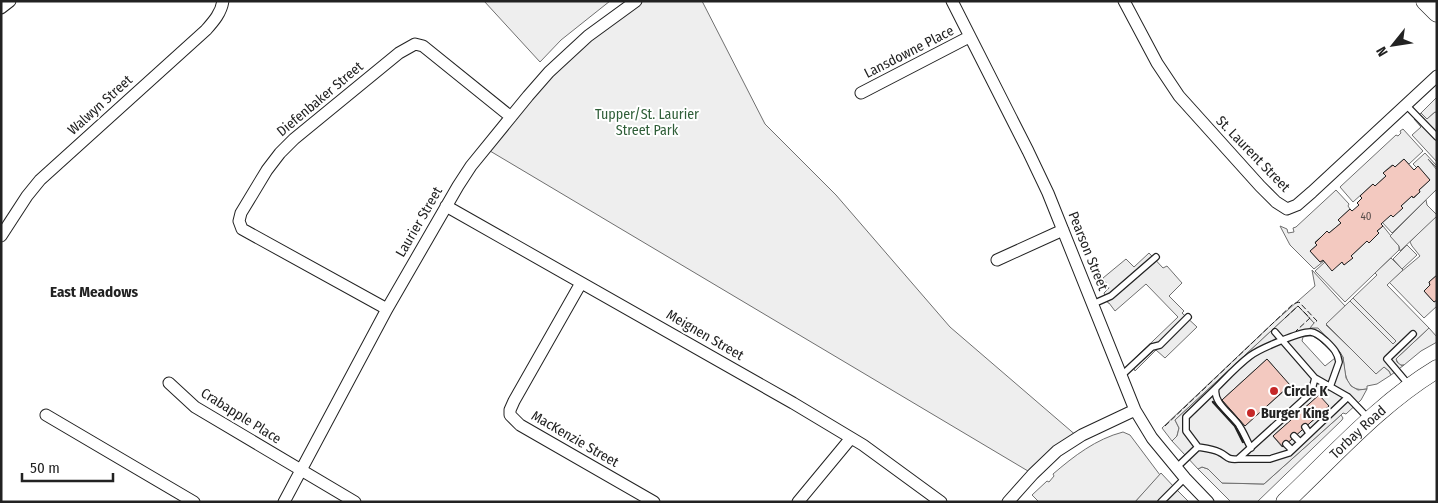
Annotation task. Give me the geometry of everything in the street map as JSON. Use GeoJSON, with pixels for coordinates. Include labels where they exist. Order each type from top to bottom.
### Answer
{"type":"FeatureCollection","features":[{"type":"Feature","properties":{"kind":"main road"},"geometry":{"type":"LineString","coordinates":[[1425,1],[1437,13]]}},
{"type":"Feature","properties":{"kind":"main road","name":"Torbay Road"},"geometry":{"type":"LineString","coordinates":[[1286,502],[1401,393],[1437,370]]}},
{"type":"Feature","properties":{"kind":"street"},"geometry":{"type":"LineString","coordinates":[[1,8],[10,1]]}},
{"type":"Feature","properties":{"kind":"street","name":"Walwyn Street"},"geometry":{"type":"LineString","coordinates":[[1,236],[27,196],[40,180],[206,30],[222,8],[222,1]]}},
{"type":"Feature","properties":{"kind":"street","name":"Laurier Street"},"geometry":{"type":"LineString","coordinates":[[284,502],[387,309],[471,166],[549,72],[571,50],[636,1]]}},
{"type":"Feature","properties":{"kind":"street","name":"Pearson Street"},"geometry":{"type":"LineString","coordinates":[[952,1],[1028,151],[1063,230],[1135,410],[1152,438],[1176,468],[1208,502]]}},
{"type":"Feature","properties":{"kind":"street","name":"St. Laurent Street"},"geometry":{"type":"LineString","coordinates":[[1124,1],[1157,63],[1179,96],[1260,186],[1276,202],[1287,209],[1297,205],[1312,192],[1436,79]]}},
{"type":"Feature","properties":{"kind":"street","name":"Lansdowne Place"},"geometry":{"type":"LineString","coordinates":[[862,93],[970,37]]}},
{"type":"Feature","properties":{"kind":"street","name":"Diefenbaker Street"},"geometry":{"type":"LineString","coordinates":[[387,309],[242,229],[239,221],[240,213],[267,170],[294,139],[399,53],[415,44],[423,46],[511,117]]}},
{"type":"Feature","properties":{"kind":"street","name":"Meignen Street"},"geometry":{"type":"LineString","coordinates":[[446,206],[711,356],[851,438],[885,460],[941,502]]}},
{"type":"Feature","properties":{"kind":"street"},"geometry":{"type":"LineString","coordinates":[[997,260],[1063,230]]}},
{"type":"Feature","properties":{"kind":"street","name":"MacKenzie Street"},"geometry":{"type":"LineString","coordinates":[[582,283],[514,401],[510,415],[520,425],[654,502]]}},
{"type":"Feature","properties":{"kind":"street","name":"Crabapple Place"},"geometry":{"type":"LineString","coordinates":[[169,383],[195,407],[355,502]]}},
{"type":"Feature","properties":{"kind":"street"},"geometry":{"type":"LineString","coordinates":[[1008,502],[1056,451],[1082,434],[1135,410]]}},
{"type":"Feature","properties":{"kind":"street"},"geometry":{"type":"LineString","coordinates":[[46,415],[194,502]]}},
{"type":"Feature","properties":{"kind":"street"},"geometry":{"type":"LineString","coordinates":[[798,502],[851,438]]}},
{"type":"Feature","properties":{"kind":"lane"},"geometry":{"type":"LineString","coordinates":[[1406,105],[1437,137]]}},
{"type":"Feature","properties":{"kind":"lane"},"geometry":{"type":"LineString","coordinates":[[1092,304],[1111,296],[1156,257]]}},
{"type":"Feature","properties":{"kind":"lane"},"geometry":{"type":"LineString","coordinates":[[1121,376],[1152,347],[1160,345],[1188,317]]}},
{"type":"Feature","properties":{"kind":"lane"},"geometry":{"type":"LineString","coordinates":[[1275,332],[1315,378],[1348,397],[1370,421]]}},
{"type":"Feature","properties":{"kind":"lane"},"geometry":{"type":"LineString","coordinates":[[1330,387],[1338,362],[1335,350],[1319,335],[1314,333],[1301,334],[1250,356],[1186,417],[1186,431],[1198,447],[1219,452],[1226,457],[1232,459],[1270,459],[1284,455],[1292,450],[1319,424],[1327,412],[1348,397]]}},
{"type":"Feature","properties":{"kind":"lane"},"geometry":{"type":"LineString","coordinates":[[1410,386],[1387,359],[1413,334]]}},
{"type":"Feature","properties":{"kind":"lane"},"geometry":{"type":"LineString","coordinates":[[1238,459],[1303,405],[1311,393],[1315,378]]}},
{"type":"Feature","properties":{"kind":"lane"},"geometry":{"type":"LineString","coordinates":[[1216,388],[1217,399],[1239,425],[1251,448]]}},
{"type":"Feature","properties":{"kind":"lane"},"geometry":{"type":"LineString","coordinates":[[1311,393],[1316,398]]}},
{"type":"Feature","properties":{"kind":"lane"},"geometry":{"type":"LineString","coordinates":[[1314,419],[1319,424]]}},
{"type":"Feature","properties":{"kind":"lane"},"geometry":{"type":"LineString","coordinates":[[1304,427],[1309,433]]}},
{"type":"Feature","properties":{"kind":"lane"},"geometry":{"type":"LineString","coordinates":[[1294,436],[1300,442]]}},
{"type":"Feature","properties":{"kind":"lane"},"geometry":{"type":"LineString","coordinates":[[1286,444],[1292,450]]}},
{"type":"Feature","properties":{"kind":"lane"},"geometry":{"type":"LineString","coordinates":[[1176,468],[1198,447]]}},
{"type":"Feature","properties":{"kind":"lane"},"geometry":{"type":"LineString","coordinates":[[1161,502],[1185,478]]}},
{"type":"Feature","properties":{"kind":"green space"},"geometry":{"type":"Polygon","coordinates":[[[484,1],[610,1],[561,40],[540,62],[484,1]]]}},
{"type":"Feature","properties":{"kind":"green space","name":"Tupper/St. Laurier Street Park"},"geometry":{"type":"Polygon","coordinates":[[[636,1],[702,1],[765,124],[836,195],[950,327],[1078,437],[1033,474],[485,148],[549,72],[636,1]]]}},
{"type":"Feature","properties":{"kind":"green space"},"geometry":{"type":"Polygon","coordinates":[[[1437,97],[1437,113],[1435,112],[1427,119],[1421,113],[1437,97]]]}},
{"type":"Feature","properties":{"kind":"green space"},"geometry":{"type":"Polygon","coordinates":[[[1403,129],[1423,151],[1409,164],[1404,159],[1395,167],[1392,165],[1383,173],[1386,176],[1375,186],[1373,184],[1353,202],[1340,187],[1396,135],[1398,136],[1403,129]]]}},
{"type":"Feature","properties":{"kind":"green space"},"geometry":{"type":"Polygon","coordinates":[[[1425,153],[1437,166],[1437,168],[1428,159],[1437,170],[1437,189],[1392,233],[1382,222],[1402,208],[1401,206],[1412,196],[1414,198],[1420,192],[1419,190],[1430,180],[1413,164],[1425,153]]]}},
{"type":"Feature","properties":{"kind":"green space"},"geometry":{"type":"Polygon","coordinates":[[[1336,190],[1349,204],[1350,209],[1338,220],[1341,223],[1315,242],[1317,245],[1310,251],[1320,262],[1324,261],[1314,269],[1290,245],[1280,226],[1287,229],[1288,233],[1294,232],[1293,228],[1336,190]]]}},
{"type":"Feature","properties":{"kind":"green space"},"geometry":{"type":"Polygon","coordinates":[[[1435,217],[1437,219],[1437,275],[1429,282],[1430,285],[1424,291],[1434,302],[1437,300],[1437,306],[1424,318],[1389,282],[1420,256],[1410,242],[1435,217]]]}},
{"type":"Feature","properties":{"kind":"green space"},"geometry":{"type":"Polygon","coordinates":[[[1383,226],[1399,246],[1399,250],[1345,302],[1315,271],[1325,262],[1332,270],[1342,262],[1344,265],[1367,241],[1369,243],[1379,233],[1377,231],[1383,226]]]}},
{"type":"Feature","properties":{"kind":"green space"},"geometry":{"type":"Polygon","coordinates":[[[1407,245],[1417,255],[1402,269],[1393,259],[1407,245]]]}},
{"type":"Feature","properties":{"kind":"green space"},"geometry":{"type":"Polygon","coordinates":[[[1312,270],[1345,306],[1326,325],[1376,373],[1384,367],[1391,375],[1377,384],[1367,386],[1367,389],[1354,388],[1350,385],[1346,375],[1343,357],[1309,328],[1314,323],[1298,306],[1175,420],[1179,428],[1177,436],[1172,441],[1162,428],[1315,286],[1312,270]]]}},
{"type":"Feature","properties":{"kind":"green space"},"geometry":{"type":"Polygon","coordinates":[[[1353,298],[1396,341],[1393,344],[1350,301],[1353,298]]]}},
{"type":"Feature","properties":{"kind":"green space"},"geometry":{"type":"Polygon","coordinates":[[[1429,328],[1437,337],[1437,342],[1421,351],[1404,365],[1399,365],[1396,359],[1429,328]]]}},
{"type":"Feature","properties":{"kind":"green space"},"geometry":{"type":"Polygon","coordinates":[[[1341,415],[1342,420],[1257,502],[1231,502],[1198,469],[1202,467],[1208,469],[1222,483],[1264,484],[1341,415]]]}},
{"type":"Feature","properties":{"kind":"green space"},"geometry":{"type":"Polygon","coordinates":[[[1123,432],[1130,435],[1160,475],[1135,502],[1039,502],[1032,495],[1047,481],[1049,482],[1054,476],[1053,474],[1077,455],[1104,439],[1123,432]]]}},
{"type":"Feature","properties":{"kind":"shaded area"},"geometry":{"type":"Polygon","coordinates":[[[1435,112],[1437,113],[1437,162],[1412,135],[1421,127],[1414,119],[1421,113],[1427,119],[1435,112]]]}},
{"type":"Feature","properties":{"kind":"shaded area"},"geometry":{"type":"Polygon","coordinates":[[[1426,200],[1427,205],[1437,216],[1400,251],[1399,246],[1390,236],[1426,200]]]}},
{"type":"Feature","properties":{"kind":"shaded area"},"geometry":{"type":"Polygon","coordinates":[[[1149,253],[1163,268],[1167,266],[1182,283],[1169,296],[1184,311],[1182,313],[1197,327],[1165,358],[1156,350],[1135,371],[1131,362],[1178,317],[1146,284],[1115,311],[1108,303],[1104,293],[1109,288],[1103,278],[1126,259],[1134,267],[1149,253]]]}},
{"type":"Feature","properties":{"kind":"shaded area"},"geometry":{"type":"Polygon","coordinates":[[[1391,258],[1403,270],[1387,285],[1429,328],[1396,359],[1402,366],[1404,365],[1391,375],[1384,367],[1376,374],[1326,324],[1350,301],[1393,344],[1396,341],[1353,298],[1377,275],[1375,273],[1391,258]]]}},
{"type":"Feature","properties":{"kind":"shaded area"},"geometry":{"type":"Polygon","coordinates":[[[1298,306],[1314,323],[1310,328],[1318,328],[1340,352],[1343,357],[1346,378],[1351,386],[1358,390],[1367,389],[1361,400],[1346,414],[1343,413],[1264,484],[1222,483],[1208,469],[1202,467],[1198,469],[1172,441],[1177,436],[1179,428],[1175,420],[1298,306]],[[1313,336],[1303,337],[1302,341],[1325,366],[1335,358],[1334,354],[1319,340],[1313,336]],[[1267,359],[1222,400],[1245,425],[1290,386],[1267,359]],[[1319,395],[1273,436],[1282,447],[1325,410],[1319,395]]]}},
{"type":"Feature","properties":{"kind":"shaded area"},"geometry":{"type":"Polygon","coordinates":[[[1161,473],[1175,488],[1189,502],[1135,502],[1161,473]]]}},
{"type":"Feature","properties":{"kind":"building"},"geometry":{"type":"Polygon","coordinates":[[[1404,159],[1414,170],[1418,166],[1430,180],[1419,190],[1420,192],[1413,198],[1412,196],[1401,206],[1403,208],[1393,217],[1391,215],[1381,224],[1383,226],[1377,231],[1379,233],[1351,256],[1353,258],[1344,265],[1342,262],[1332,271],[1323,260],[1320,262],[1310,251],[1317,245],[1315,243],[1327,231],[1329,233],[1341,223],[1338,220],[1350,209],[1352,211],[1359,205],[1357,203],[1362,198],[1360,196],[1373,184],[1375,186],[1386,176],[1383,173],[1393,165],[1395,167],[1404,159]]]}},
{"type":"Feature","properties":{"kind":"building"},"geometry":{"type":"Polygon","coordinates":[[[1437,275],[1437,300],[1434,302],[1424,291],[1430,285],[1429,282],[1437,275]]]}},
{"type":"Feature","properties":{"kind":"building"},"geometry":{"type":"Polygon","coordinates":[[[1267,359],[1290,385],[1245,426],[1222,400],[1267,359]]]}},
{"type":"Feature","properties":{"kind":"building"},"geometry":{"type":"Polygon","coordinates":[[[1319,395],[1329,406],[1283,447],[1273,436],[1319,395]]]}},
{"type":"Feature","properties":{"kind":"fence"},"geometry":{"type":"LineString","coordinates":[[1165,426],[1293,304],[1299,302],[1317,321],[1314,323]]}},
{"type":"Feature","properties":{"kind":"fence"},"geometry":{"type":"LineString","coordinates":[[1285,318],[1298,306],[1310,318],[1296,331]]}},
{"type":"Feature","properties":{"kind":"wall"},"geometry":{"type":"LineString","coordinates":[[1213,402],[1235,426],[1243,442]]}},
{"type":"Feature","properties":{"kind":"place","name":"Circle K"},"geometry":{"type":"Point","coordinates":[1274,391]}},
{"type":"Feature","properties":{"kind":"place","name":"Burger King"},"geometry":{"type":"Point","coordinates":[1251,413]}},
{"type":"Feature","properties":{"kind":"district","name":"East Meadows"},"geometry":{"type":"Point","coordinates":[94,292]}}]}
